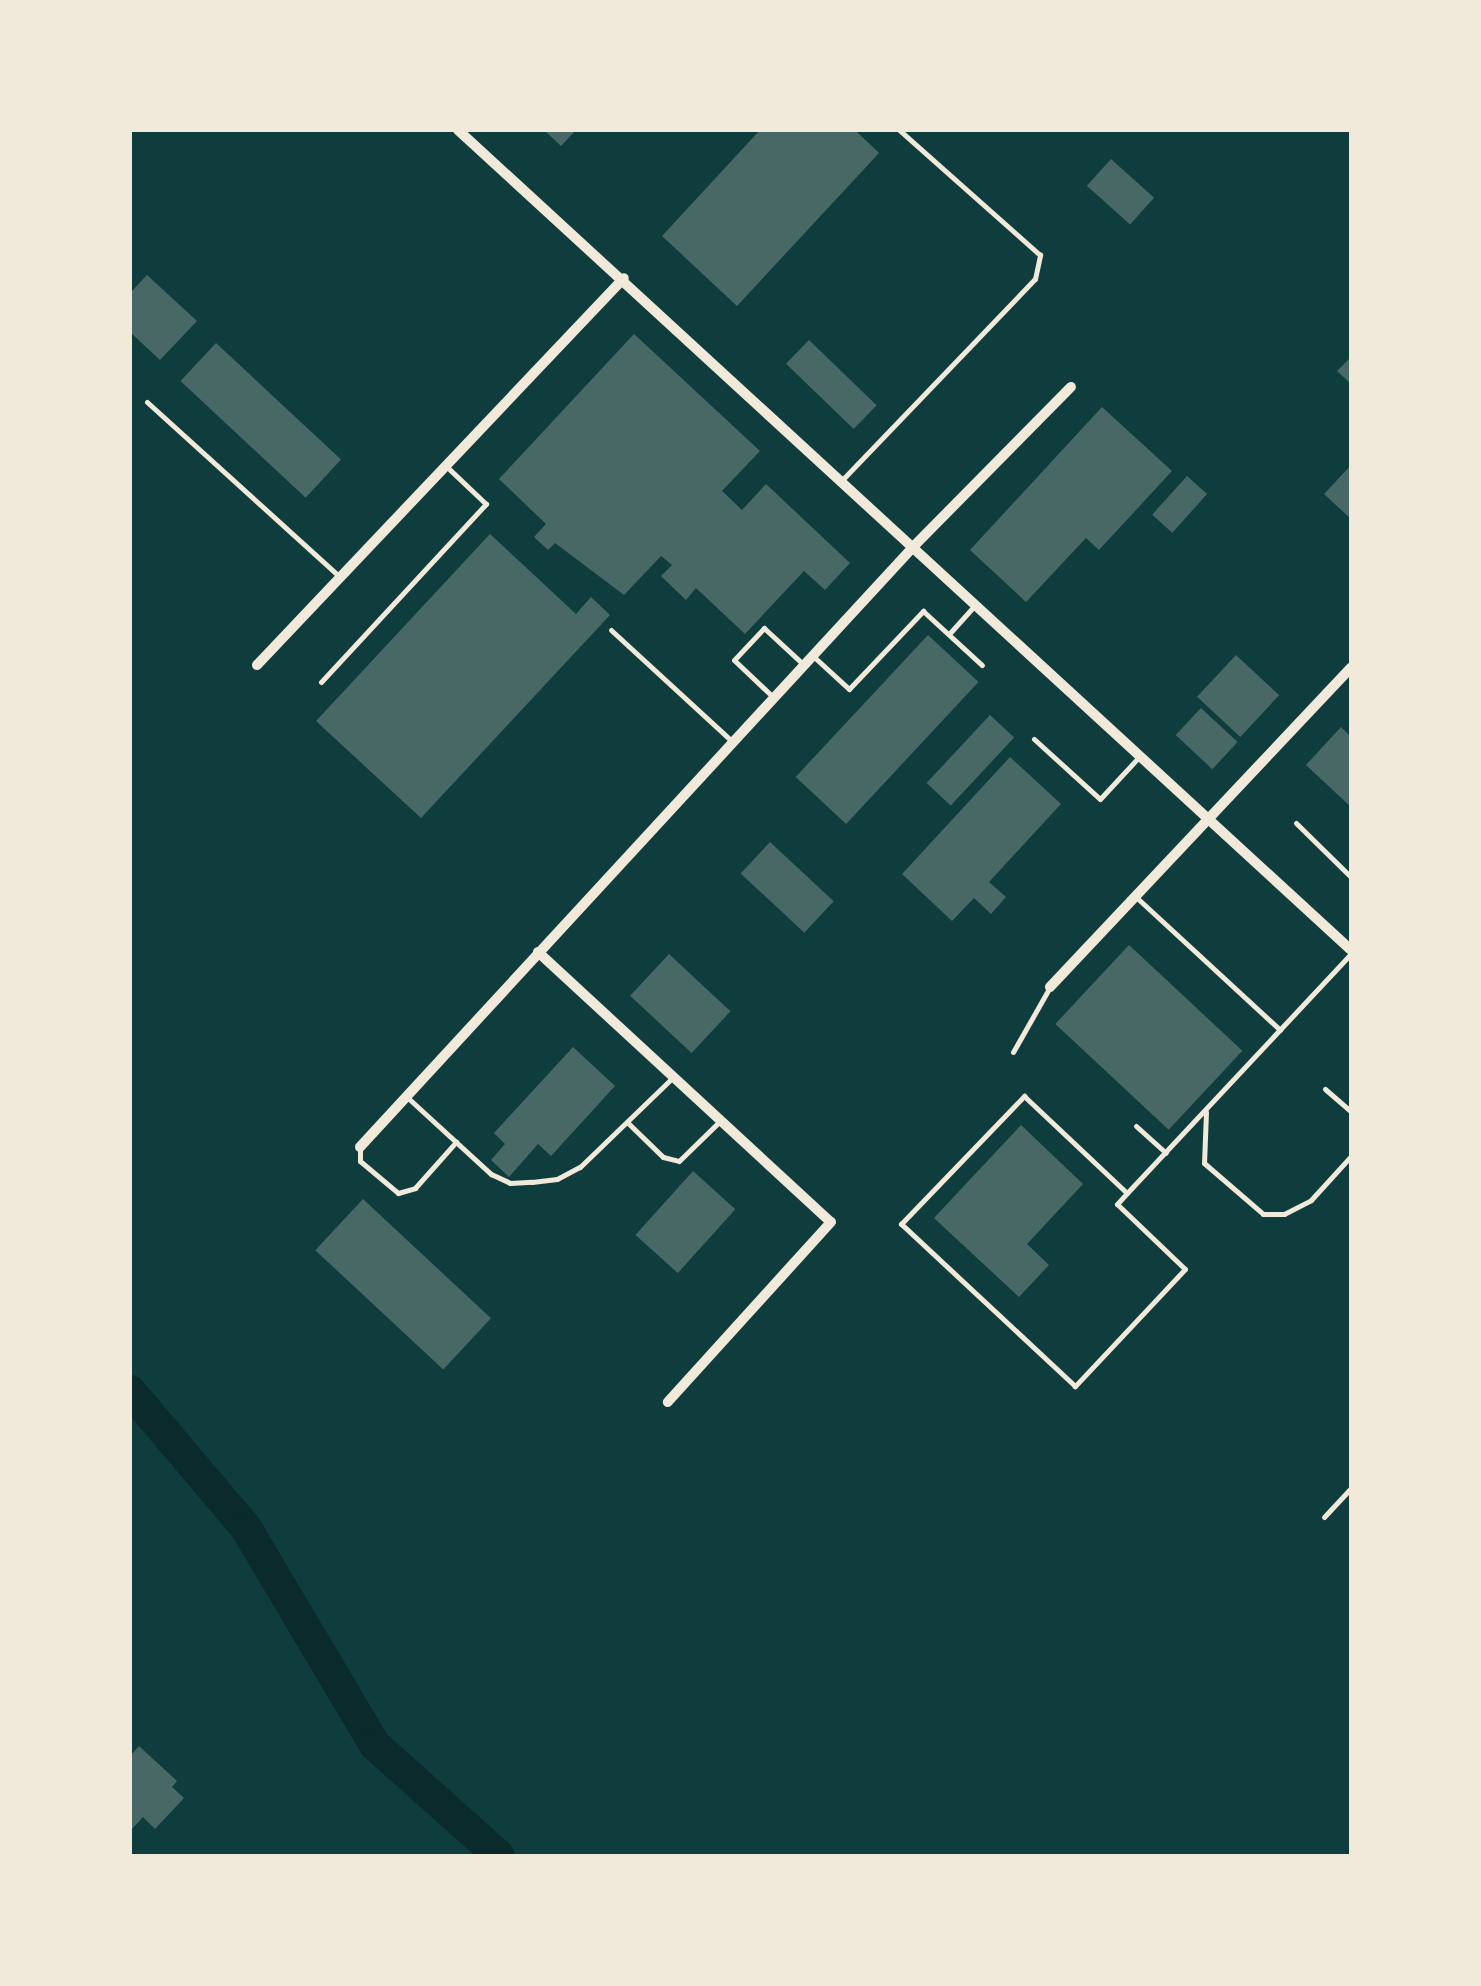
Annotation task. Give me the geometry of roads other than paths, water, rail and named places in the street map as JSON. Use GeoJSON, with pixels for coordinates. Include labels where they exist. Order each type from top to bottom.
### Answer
{"type":"FeatureCollection","features":[{"type":"Feature","properties":{"kind":"street"},"geometry":{"type":"LineString","coordinates":[[458,130],[915,545],[1351,952]]}},
{"type":"Feature","properties":{"kind":"street"},"geometry":{"type":"LineString","coordinates":[[257,665],[624,278]]}},
{"type":"Feature","properties":{"kind":"street"},"geometry":{"type":"LineString","coordinates":[[360,1146],[915,545],[1071,387]]}},
{"type":"Feature","properties":{"kind":"street"},"geometry":{"type":"LineString","coordinates":[[1050,988],[1351,668]]}},
{"type":"Feature","properties":{"kind":"street"},"geometry":{"type":"LineString","coordinates":[[538,952],[831,1222],[668,1402]]}},
{"type":"Feature","properties":{"kind":"lane"},"geometry":{"type":"LineString","coordinates":[[843,479],[1035,278],[1040,255],[899,130]]}},
{"type":"Feature","properties":{"kind":"lane"},"geometry":{"type":"LineString","coordinates":[[147,402],[340,578]]}},
{"type":"Feature","properties":{"kind":"lane"},"geometry":{"type":"LineString","coordinates":[[321,682],[486,504],[446,466]]}},
{"type":"Feature","properties":{"kind":"lane"},"geometry":{"type":"LineString","coordinates":[[948,634],[977,603]]}},
{"type":"Feature","properties":{"kind":"lane"},"geometry":{"type":"LineString","coordinates":[[774,697],[734,660],[764,628],[850,689],[923,611],[982,665]]}},
{"type":"Feature","properties":{"kind":"lane"},"geometry":{"type":"LineString","coordinates":[[611,630],[733,742]]}},
{"type":"Feature","properties":{"kind":"lane"},"geometry":{"type":"LineString","coordinates":[[1034,739],[1100,799],[1140,756]]}},
{"type":"Feature","properties":{"kind":"lane"},"geometry":{"type":"LineString","coordinates":[[1296,823],[1351,876]]}},
{"type":"Feature","properties":{"kind":"lane"},"geometry":{"type":"LineString","coordinates":[[1136,897],[1280,1030]]}},
{"type":"Feature","properties":{"kind":"lane"},"geometry":{"type":"LineString","coordinates":[[1126,1193],[1024,1096],[901,1224],[1075,1386],[1185,1268],[1117,1204],[1351,952]]}},
{"type":"Feature","properties":{"kind":"lane"},"geometry":{"type":"LineString","coordinates":[[1013,1052],[1050,988]]}},
{"type":"Feature","properties":{"kind":"lane"},"geometry":{"type":"LineString","coordinates":[[406,1096],[456,1142],[510,1183],[544,1181],[580,1166],[674,1077]]}},
{"type":"Feature","properties":{"kind":"lane"},"geometry":{"type":"LineString","coordinates":[[1325,1088],[1351,1112]]}},
{"type":"Feature","properties":{"kind":"lane"},"geometry":{"type":"LineString","coordinates":[[1206,1109],[1204,1163],[1262,1214],[1284,1214],[1311,1200],[1351,1156]]}},
{"type":"Feature","properties":{"kind":"lane"},"geometry":{"type":"LineString","coordinates":[[627,1122],[664,1157],[680,1161],[721,1120]]}},
{"type":"Feature","properties":{"kind":"lane"},"geometry":{"type":"LineString","coordinates":[[1136,1126],[1166,1153]]}},
{"type":"Feature","properties":{"kind":"lane"},"geometry":{"type":"LineString","coordinates":[[360,1146],[360,1162],[398,1193],[415,1188],[456,1142]]}},
{"type":"Feature","properties":{"kind":"lane"},"geometry":{"type":"LineString","coordinates":[[1324,1517],[1351,1488]]}},
{"type":"Feature","properties":{"kind":"waterway"},"geometry":{"type":"LineString","coordinates":[[130,1391],[246,1528],[375,1745],[499,1856]]}}]}
